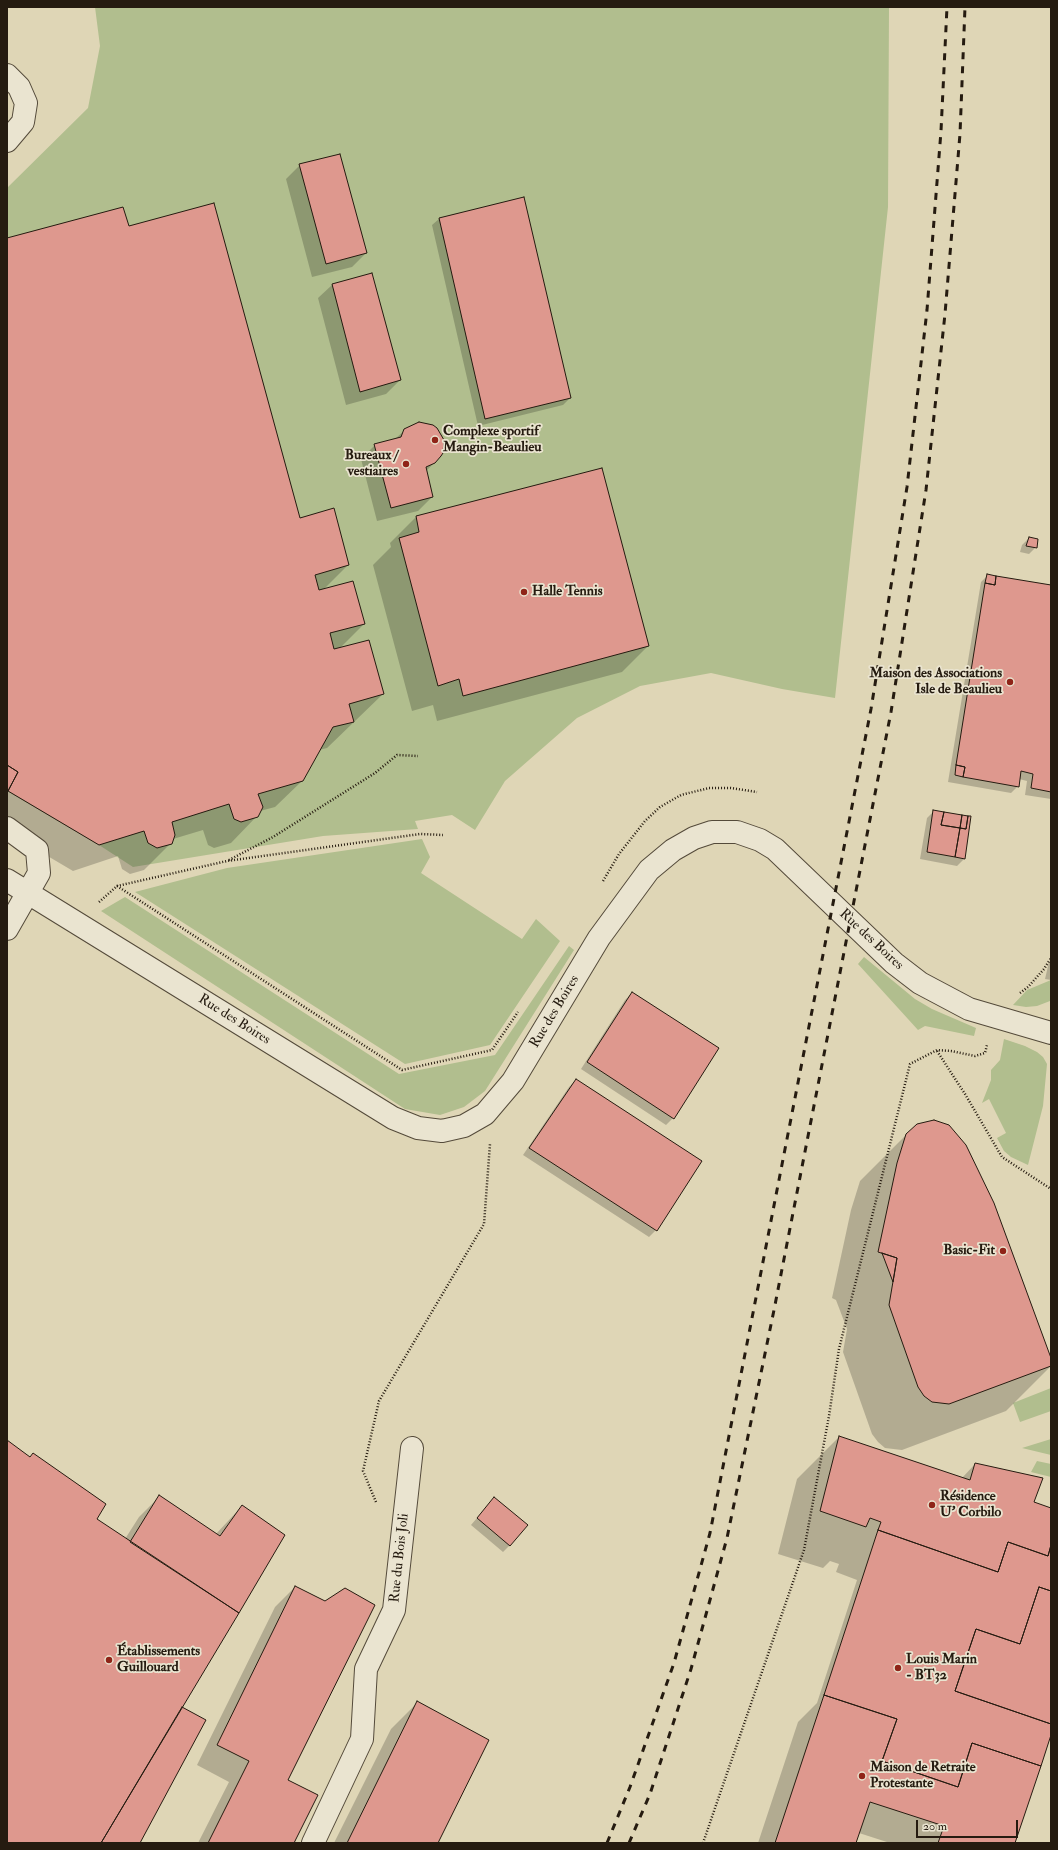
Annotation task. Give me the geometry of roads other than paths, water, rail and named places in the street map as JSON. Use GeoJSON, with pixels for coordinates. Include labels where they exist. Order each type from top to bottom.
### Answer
{"type":"FeatureCollection","features":[{"type":"Feature","properties":{"kind":"street"},"geometry":{"type":"LineString","coordinates":[[7,75],[19,87],[26,104],[22,122],[7,140]]}},
{"type":"Feature","properties":{"kind":"street"},"geometry":{"type":"LineString","coordinates":[[7,828],[37,850],[39,872],[7,929]]}},
{"type":"Feature","properties":{"kind":"street","name":"Rue des Boires"},"geometry":{"type":"LineString","coordinates":[[7,880],[393,1118],[418,1128],[442,1131],[464,1126],[485,1114],[513,1080],[599,938],[649,870],[673,850],[694,838],[712,832],[738,832],[760,840],[776,849],[894,963],[920,983],[969,1009],[1051,1033]]}},
{"type":"Feature","properties":{"kind":"street","name":"Rue du Bois Joli"},"geometry":{"type":"LineString","coordinates":[[313,1843],[362,1740],[366,1669],[394,1610],[412,1448]]}},
{"type":"Feature","properties":{"kind":"railway"},"geometry":{"type":"LineString","coordinates":[[607,1843],[630,1787],[674,1663],[710,1533],[871,709],[907,487],[927,310],[941,131],[947,7]]}},
{"type":"Feature","properties":{"kind":"railway"},"geometry":{"type":"LineString","coordinates":[[629,1843],[650,1794],[691,1669],[727,1538],[774,1310],[891,712],[926,490],[945,314],[960,134],[965,7]]}},
{"type":"Feature","properties":{"kind":"place","name":"Complexe sportif Mangin-Beaulieu"},"geometry":{"type":"Point","coordinates":[435,440]}},
{"type":"Feature","properties":{"kind":"place","name":"Bureaux / vestiaires"},"geometry":{"type":"Point","coordinates":[406,464]}},
{"type":"Feature","properties":{"kind":"place","name":"Halle Tennis"},"geometry":{"type":"Point","coordinates":[524,592]}},
{"type":"Feature","properties":{"kind":"place","name":"Maison des Associations Isle de Beaulieu"},"geometry":{"type":"Point","coordinates":[1010,682]}},
{"type":"Feature","properties":{"kind":"place","name":"Basic-Fit"},"geometry":{"type":"Point","coordinates":[1003,1251]}},
{"type":"Feature","properties":{"kind":"place","name":"Résidence U' Corbilo"},"geometry":{"type":"Point","coordinates":[932,1505]}},
{"type":"Feature","properties":{"kind":"place","name":"Établissements Guillouard"},"geometry":{"type":"Point","coordinates":[109,1660]}},
{"type":"Feature","properties":{"kind":"place","name":"Louis Marin - BT32"},"geometry":{"type":"Point","coordinates":[898,1668]}},
{"type":"Feature","properties":{"kind":"place","name":"Maison de Retraite Protestante"},"geometry":{"type":"Point","coordinates":[862,1776]}}]}
